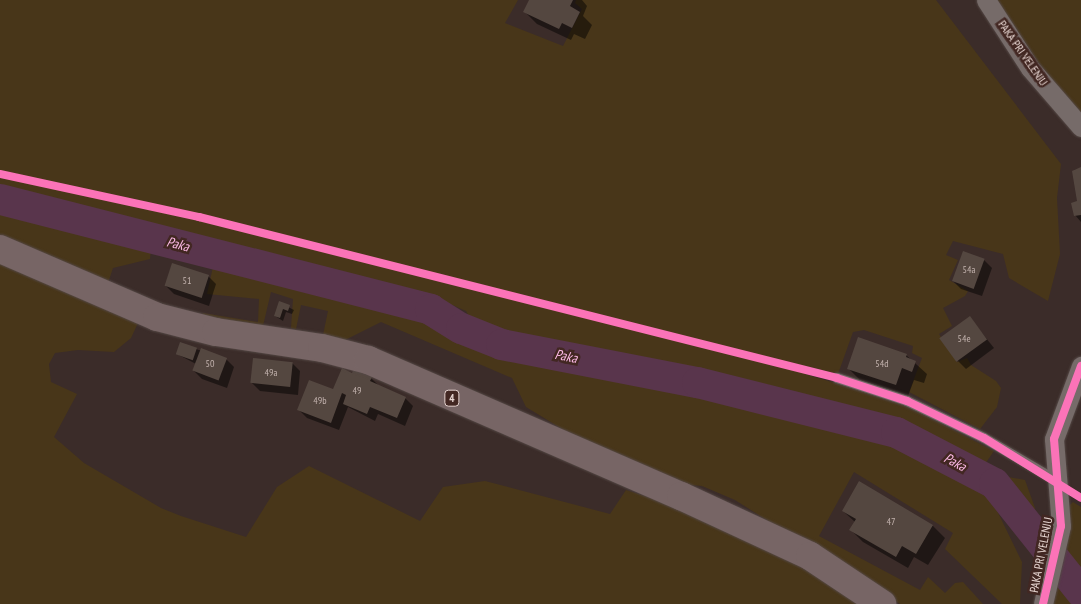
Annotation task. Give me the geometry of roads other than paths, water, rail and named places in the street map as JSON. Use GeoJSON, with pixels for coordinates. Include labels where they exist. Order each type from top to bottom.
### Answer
{"type":"FeatureCollection","features":[{"type":"Feature","properties":{"kind":"main road","name":"4"},"geometry":{"type":"LineString","coordinates":[[0,249],[157,318],[216,332],[322,348],[368,360],[681,496],[810,556],[882,604]]}},
{"type":"Feature","properties":{"kind":"street","name":"PAKA PRI VELENJU"},"geometry":{"type":"LineString","coordinates":[[986,0],[1030,68],[1081,127]]}},
{"type":"Feature","properties":{"kind":"street","name":"PAKA PRI VELENJU"},"geometry":{"type":"LineString","coordinates":[[1044,600],[1061,526],[1054,439],[1081,366]]}},
{"type":"Feature","properties":{"kind":"lane"},"geometry":{"type":"LineString","coordinates":[[837,378],[907,401],[984,438],[1057,481]]}},
{"type":"Feature","properties":{"kind":"waterway","name":"Paka"},"geometry":{"type":"LineString","coordinates":[[0,199],[430,309],[461,328],[501,344],[697,382],[896,432],[994,483],[1081,592]]}}]}
